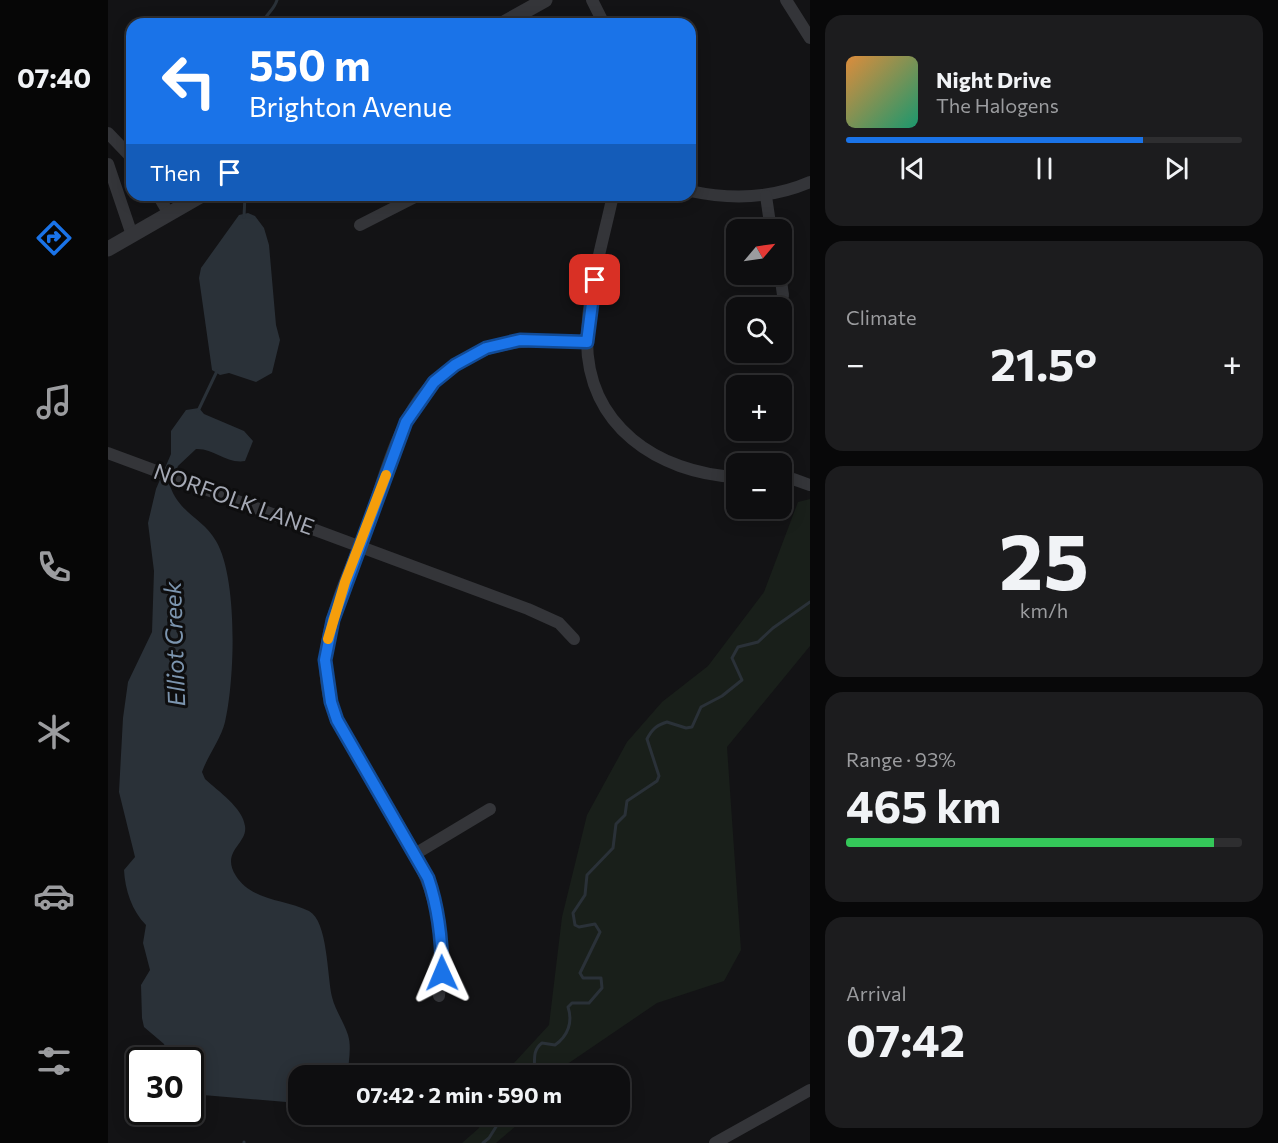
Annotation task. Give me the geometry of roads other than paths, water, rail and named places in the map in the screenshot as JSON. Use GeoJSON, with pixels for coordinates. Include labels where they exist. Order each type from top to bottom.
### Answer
{"type":"FeatureCollection","features":[{"type":"Feature","properties":{"kind":"street"},"geometry":{"type":"LineString","coordinates":[[513,18],[545,0]]}},
{"type":"Feature","properties":{"kind":"street"},"geometry":{"type":"LineString","coordinates":[[592,0],[601,18]]}},
{"type":"Feature","properties":{"kind":"street"},"geometry":{"type":"LineString","coordinates":[[786,0],[810,38]]}},
{"type":"Feature","properties":{"kind":"street"},"geometry":{"type":"LineString","coordinates":[[108,133],[126,152]]}},
{"type":"Feature","properties":{"kind":"street"},"geometry":{"type":"LineString","coordinates":[[108,164],[132,235]]}},
{"type":"Feature","properties":{"kind":"street"},"geometry":{"type":"LineString","coordinates":[[696,192],[730,198],[766,196],[810,182]]}},
{"type":"Feature","properties":{"kind":"street"},"geometry":{"type":"LineString","coordinates":[[766,196],[769,219]]}},
{"type":"Feature","properties":{"kind":"street"},"geometry":{"type":"LineString","coordinates":[[161,201],[169,214]]}},
{"type":"Feature","properties":{"kind":"street"},"geometry":{"type":"LineString","coordinates":[[108,249],[192,201]]}},
{"type":"Feature","properties":{"kind":"street"},"geometry":{"type":"LineString","coordinates":[[360,225],[407,201]]}},
{"type":"Feature","properties":{"kind":"street"},"geometry":{"type":"LineString","coordinates":[[613,201],[595,280],[587,342],[590,365],[598,390],[615,421],[635,442],[675,466],[694,472],[726,476]]}},
{"type":"Feature","properties":{"kind":"street"},"geometry":{"type":"LineString","coordinates":[[782,285],[783,295]]}},
{"type":"Feature","properties":{"kind":"street"},"geometry":{"type":"LineString","coordinates":[[439,996],[442,940],[437,905],[428,878],[416,854],[337,720],[326,681],[327,641],[406,422],[434,382],[455,365],[486,348],[520,340],[587,342]]}},
{"type":"Feature","properties":{"kind":"street","name":"NORFOLK LANE"},"geometry":{"type":"LineString","coordinates":[[108,453],[553,619],[574,639]]}},
{"type":"Feature","properties":{"kind":"street"},"geometry":{"type":"LineString","coordinates":[[792,479],[810,485]]}},
{"type":"Feature","properties":{"kind":"street"},"geometry":{"type":"LineString","coordinates":[[416,854],[490,808]]}},
{"type":"Feature","properties":{"kind":"street"},"geometry":{"type":"LineString","coordinates":[[715,1143],[810,1090]]}},
{"type":"Feature","properties":{"kind":"water"},"geometry":{"type":"Polygon","coordinates":[[[248,213],[255,216],[264,228],[269,245],[276,325],[280,340],[272,373],[256,382],[229,373],[220,375],[212,370],[199,278],[201,268],[239,215],[248,213]]]}},
{"type":"Feature","properties":{"kind":"water"},"geometry":{"type":"Polygon","coordinates":[[[199,408],[204,414],[244,431],[253,441],[245,461],[232,460],[209,451],[196,449],[178,466],[170,486],[180,503],[211,533],[216,541],[223,558],[231,603],[231,681],[225,722],[202,772],[205,779],[229,800],[243,819],[245,832],[231,860],[236,876],[243,884],[260,895],[309,911],[320,926],[326,950],[332,997],[349,1040],[349,1065],[288,1065],[288,1102],[204,1095],[204,1047],[165,1047],[144,1027],[142,1018],[141,985],[150,970],[143,943],[146,925],[133,907],[124,870],[135,857],[119,792],[123,718],[128,682],[152,632],[154,571],[148,523],[156,489],[171,454],[171,431],[186,410],[199,408]]]}},
{"type":"Feature","properties":{"kind":"waterway","name":"Elliot Creek"},"geometry":{"type":"LineString","coordinates":[[265,18],[277,0]]}},
{"type":"Feature","properties":{"kind":"waterway","name":"Elliot Creek"},"geometry":{"type":"LineString","coordinates":[[244,217],[245,201]]}},
{"type":"Feature","properties":{"kind":"waterway","name":"Elliot Creek"},"geometry":{"type":"LineString","coordinates":[[198,411],[217,371]]}},
{"type":"Feature","properties":{"kind":"waterway"},"geometry":{"type":"LineString","coordinates":[[534,1065],[538,1047],[542,1043],[555,1045],[566,1033],[570,1023],[568,1007],[572,1003],[589,1003],[602,988],[601,978],[583,978],[580,973],[600,932],[595,924],[579,927],[575,925],[573,913],[585,895],[587,875],[613,848],[616,824],[625,815],[627,801],[657,781],[659,776],[647,739],[655,728],[667,722],[686,728],[692,727],[701,707],[722,696],[742,680],[732,658],[738,647],[758,642],[773,628],[810,602]]}},
{"type":"Feature","properties":{"kind":"waterway"},"geometry":{"type":"LineString","coordinates":[[483,1143],[497,1125]]}}]}
